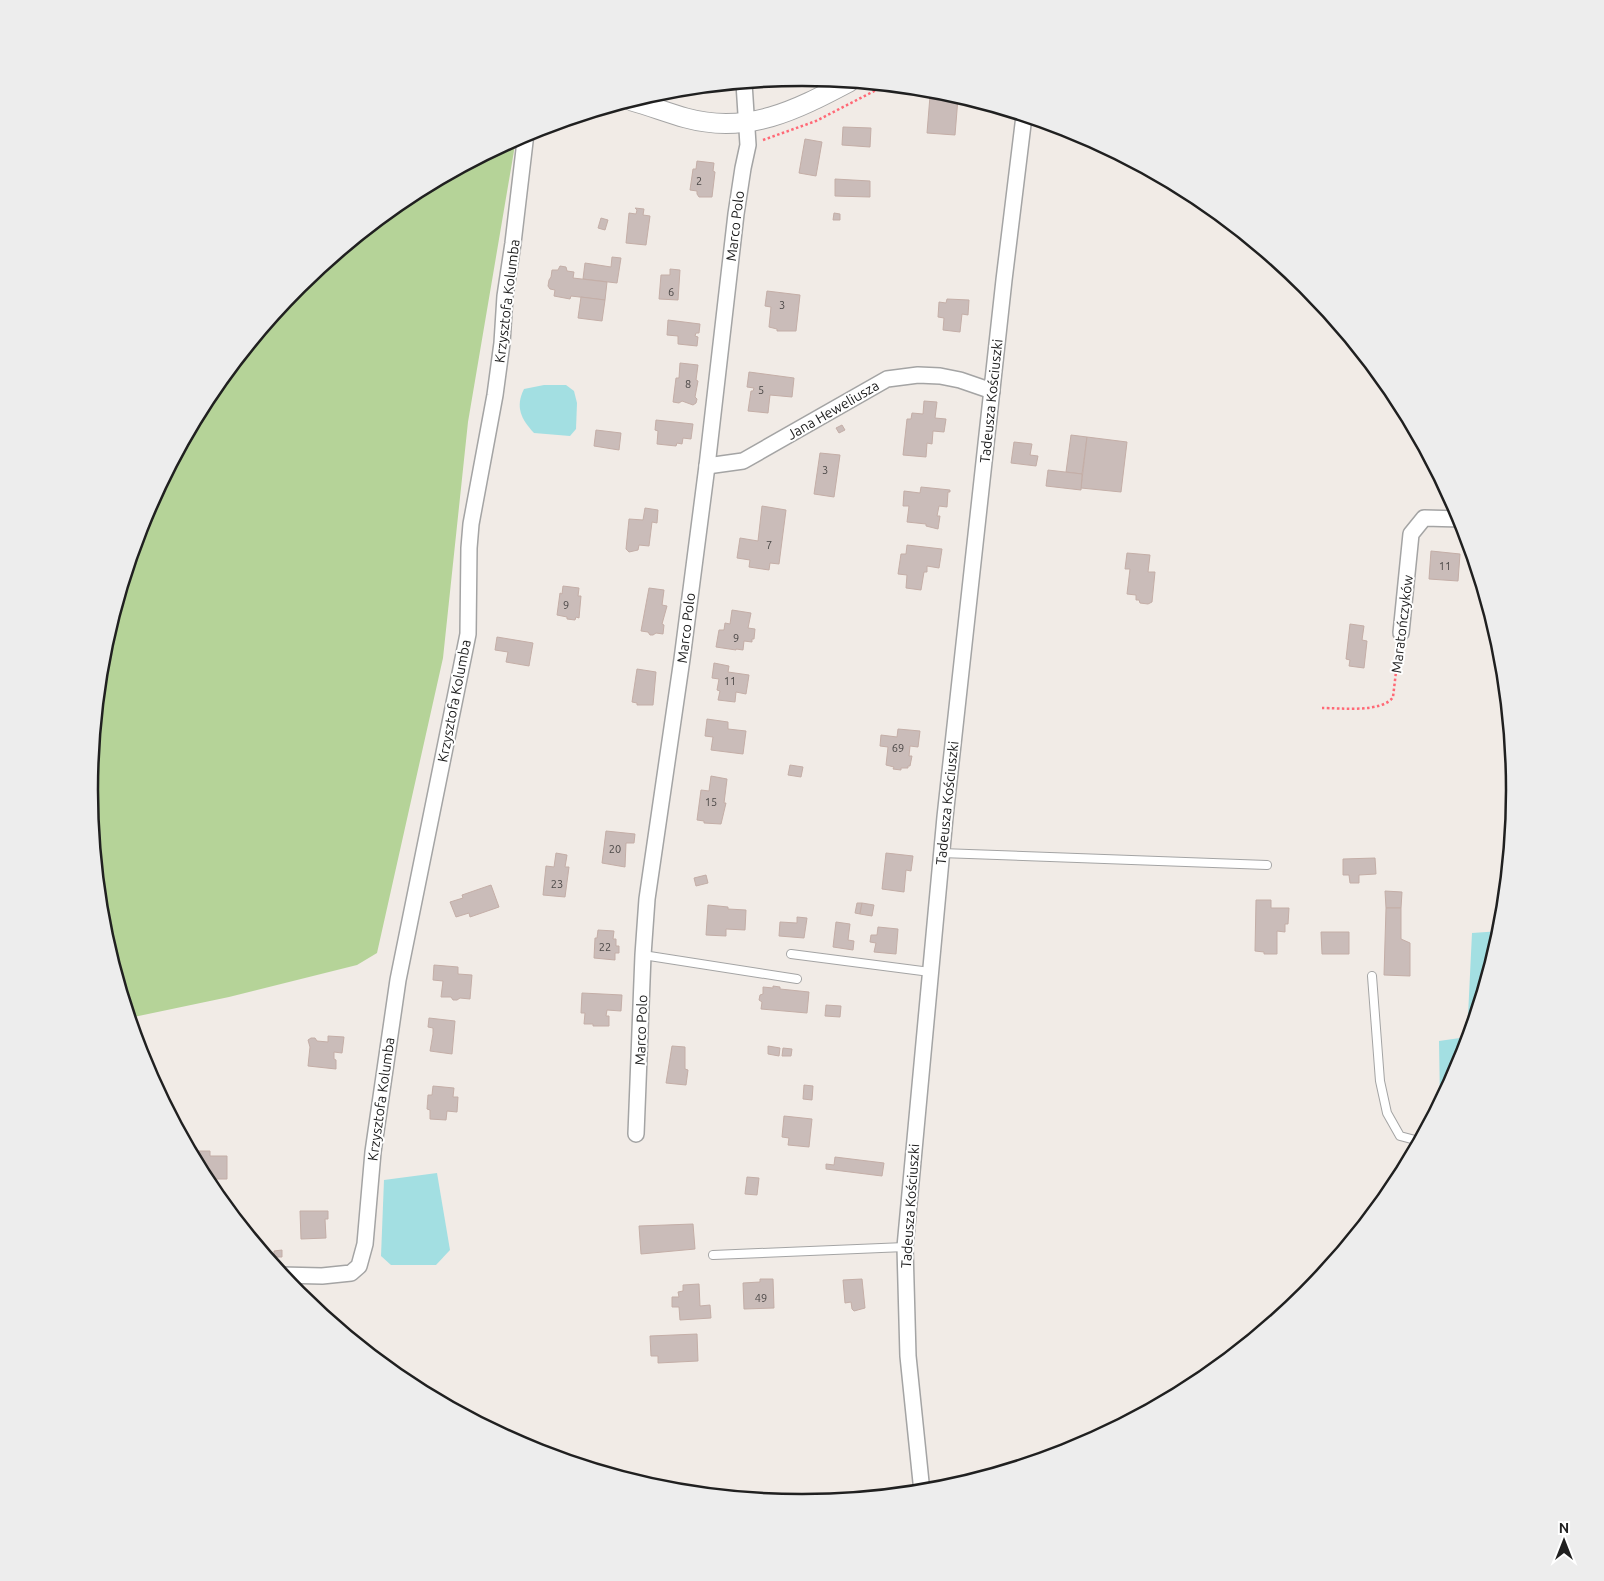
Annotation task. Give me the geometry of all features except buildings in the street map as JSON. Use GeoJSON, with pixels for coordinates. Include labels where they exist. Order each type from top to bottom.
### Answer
{"type":"FeatureCollection","features":[{"type":"Feature","properties":{"kind":"street"},"geometry":{"type":"LineString","coordinates":[[644,105],[688,119],[716,123],[746,123],[772,118],[802,107],[838,88]]}},
{"type":"Feature","properties":{"kind":"street","name":"Marco Polo"},"geometry":{"type":"LineString","coordinates":[[636,1134],[647,899],[679,678],[736,214],[748,145],[744,89]]}},
{"type":"Feature","properties":{"kind":"street","name":"Tadeusza Kościuszki"},"geometry":{"type":"LineString","coordinates":[[921,1484],[908,1356],[905,1247],[941,853],[1023,122]]}},
{"type":"Feature","properties":{"kind":"street","name":"Krzysztofa Kolumba"},"geometry":{"type":"LineString","coordinates":[[292,1275],[322,1276],[350,1273],[360,1266],[365,1244],[373,1152],[398,980],[468,634],[469,548],[495,396],[502,343],[505,296],[525,143]]}},
{"type":"Feature","properties":{"kind":"street","name":"Jana Heweliusza"},"geometry":{"type":"LineString","coordinates":[[706,466],[743,461],[887,379],[918,375],[940,376],[960,380],[992,391]]}},
{"type":"Feature","properties":{"kind":"street","name":"Maratończyków"},"geometry":{"type":"LineString","coordinates":[[1401,633],[1411,534],[1424,518],[1452,519]]}},
{"type":"Feature","properties":{"kind":"lane"},"geometry":{"type":"LineString","coordinates":[[941,853],[1267,865]]}},
{"type":"Feature","properties":{"kind":"lane"},"geometry":{"type":"LineString","coordinates":[[790,954],[930,972]]}},
{"type":"Feature","properties":{"kind":"lane"},"geometry":{"type":"LineString","coordinates":[[643,955],[797,979]]}},
{"type":"Feature","properties":{"kind":"lane"},"geometry":{"type":"LineString","coordinates":[[1372,976],[1380,1081],[1387,1113],[1400,1136],[1414,1140]]}},
{"type":"Feature","properties":{"kind":"lane"},"geometry":{"type":"LineString","coordinates":[[713,1255],[905,1247]]}},
{"type":"Feature","properties":{"kind":"path","name":"Maratończyków"},"geometry":{"type":"LineString","coordinates":[[1322,708],[1378,707],[1390,702],[1393,697],[1401,633]]}},
{"type":"Feature","properties":{"kind":"green space"},"geometry":{"type":"Polygon","coordinates":[[[514,148],[468,422],[443,658],[377,953],[357,965],[229,997],[135,1017],[111,928],[99,837],[99,744],[111,653],[135,564],[151,521],[170,479],[192,438],[216,399],[273,326],[338,261],[373,232],[411,205],[450,181],[514,148]]]}},
{"type":"Feature","properties":{"kind":"water"},"geometry":{"type":"Polygon","coordinates":[[[544,385],[566,385],[574,391],[577,403],[576,429],[570,436],[534,433],[523,418],[520,402],[524,389],[544,385]]]}},
{"type":"Feature","properties":{"kind":"water"},"geometry":{"type":"Polygon","coordinates":[[[1492,932],[1468,1020],[1472,933],[1492,932]]]}},
{"type":"Feature","properties":{"kind":"water"},"geometry":{"type":"Polygon","coordinates":[[[1461,1038],[1440,1089],[1439,1041],[1461,1038]]]}},
{"type":"Feature","properties":{"kind":"water"},"geometry":{"type":"Polygon","coordinates":[[[437,1173],[450,1250],[436,1265],[391,1265],[381,1256],[384,1180],[437,1173]]]}}]}
